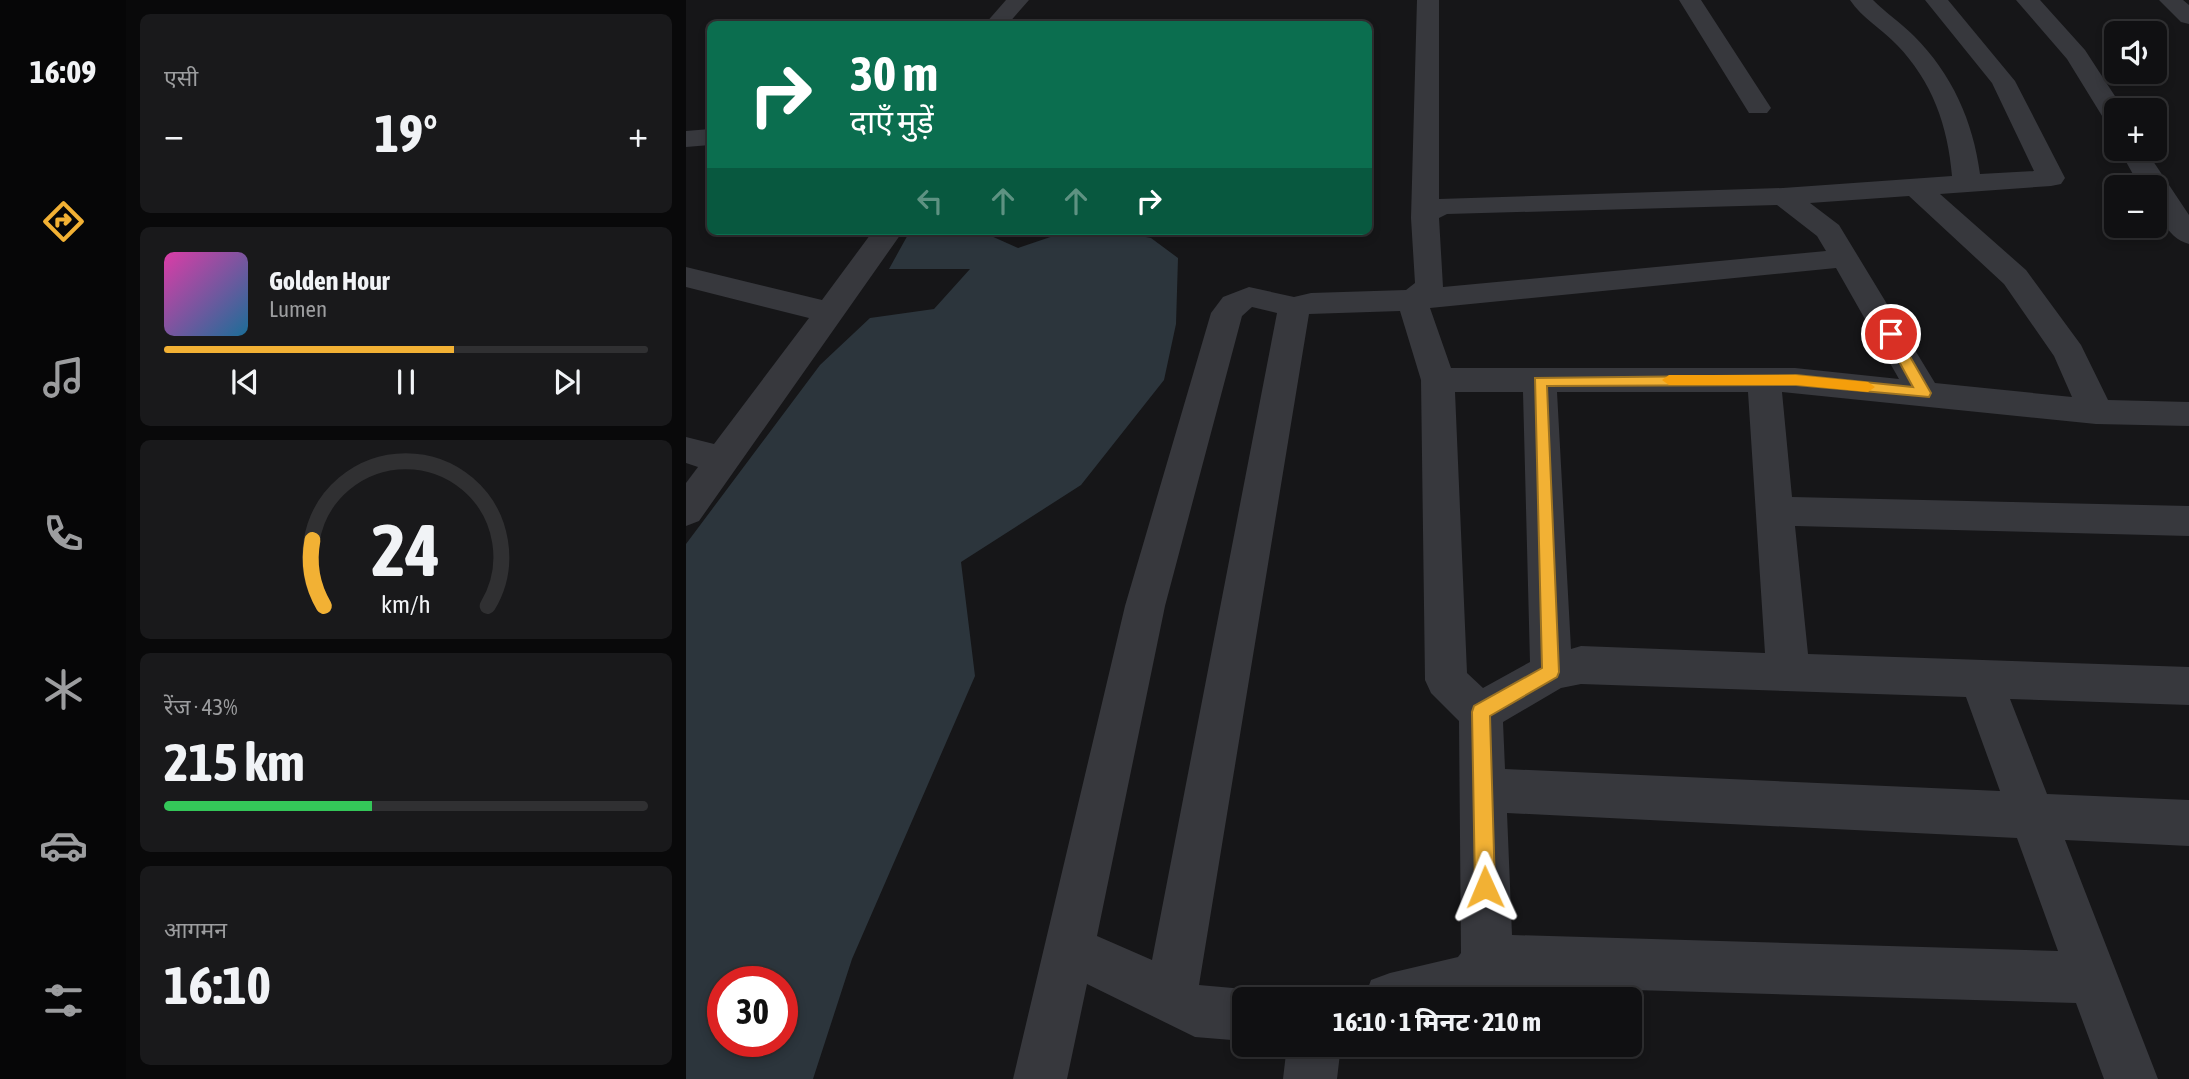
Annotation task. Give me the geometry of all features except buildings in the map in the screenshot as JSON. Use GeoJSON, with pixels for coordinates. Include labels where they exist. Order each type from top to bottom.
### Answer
{"type":"FeatureCollection","features":[{"type":"Feature","properties":{"kind":"street"},"geometry":{"type":"LineString","coordinates":[[999,21],[1018,0]]}},
{"type":"Feature","properties":{"kind":"street"},"geometry":{"type":"LineString","coordinates":[[1412,300],[1426,292],[1430,283],[1425,218],[1428,0]]}},
{"type":"Feature","properties":{"kind":"street"},"geometry":{"type":"LineString","coordinates":[[1690,0],[1758,108]]}},
{"type":"Feature","properties":{"kind":"street"},"geometry":{"type":"LineString","coordinates":[[1861,0],[1918,52],[1940,82],[1964,144],[1967,184]]}},
{"type":"Feature","properties":{"kind":"street"},"geometry":{"type":"LineString","coordinates":[[1425,218],[1430,211],[1444,206],[1783,196],[2048,180],[2051,176],[2003,81],[1936,0]]}},
{"type":"Feature","properties":{"kind":"street"},"geometry":{"type":"LineString","coordinates":[[2027,0],[2055,25],[2104,98]]}},
{"type":"Feature","properties":{"kind":"street"},"geometry":{"type":"LineString","coordinates":[[2170,0],[2189,18]]}},
{"type":"Feature","properties":{"kind":"street"},"geometry":{"type":"LineString","coordinates":[[686,139],[707,137]]}},
{"type":"Feature","properties":{"kind":"street"},"geometry":{"type":"LineString","coordinates":[[1917,188],[2015,276],[2069,353],[2096,412]]}},
{"type":"Feature","properties":{"kind":"street"},"geometry":{"type":"LineString","coordinates":[[1783,196],[1829,231],[1924,393]]}},
{"type":"Feature","properties":{"kind":"street"},"geometry":{"type":"LineString","coordinates":[[2167,205],[2189,235]]}},
{"type":"Feature","properties":{"kind":"street"},"geometry":{"type":"LineString","coordinates":[[686,511],[885,235]]}},
{"type":"Feature","properties":{"kind":"street"},"geometry":{"type":"LineString","coordinates":[[1040,1079],[1145,606],[1227,313],[1236,300],[1248,295],[1294,307],[1311,303],[1412,300],[1846,258]]}},
{"type":"Feature","properties":{"kind":"street"},"geometry":{"type":"LineString","coordinates":[[686,277],[831,313]]}},
{"type":"Feature","properties":{"kind":"street"},"geometry":{"type":"LineString","coordinates":[[1412,300],[1438,380],[1446,680],[1462,699],[1481,712]]}},
{"type":"Feature","properties":{"kind":"street"},"geometry":{"type":"LineString","coordinates":[[1171,995],[1294,307]]}},
{"type":"Feature","properties":{"kind":"street"},"geometry":{"type":"LineString","coordinates":[[1438,380],[1796,380],[2096,412],[2189,414]]}},
{"type":"Feature","properties":{"kind":"street"},"geometry":{"type":"LineString","coordinates":[[1765,380],[1788,671]]}},
{"type":"Feature","properties":{"kind":"street"},"geometry":{"type":"LineString","coordinates":[[1540,381],[1551,672]]}},
{"type":"Feature","properties":{"kind":"street"},"geometry":{"type":"LineString","coordinates":[[686,450],[722,460]]}},
{"type":"Feature","properties":{"kind":"street"},"geometry":{"type":"LineString","coordinates":[[1775,512],[2189,520]]}},
{"type":"Feature","properties":{"kind":"street"},"geometry":{"type":"LineString","coordinates":[[1481,712],[1551,672],[1581,665],[2189,686]]}},
{"type":"Feature","properties":{"kind":"street"},"geometry":{"type":"LineString","coordinates":[[1981,679],[2132,1079]]}},
{"type":"Feature","properties":{"kind":"street"},"geometry":{"type":"LineString","coordinates":[[1433,987],[1474,979],[1487,960],[1481,712]]}},
{"type":"Feature","properties":{"kind":"street"},"geometry":{"type":"LineString","coordinates":[[1483,790],[2189,823]]}},
{"type":"Feature","properties":{"kind":"street"},"geometry":{"type":"LineString","coordinates":[[1068,949],[1171,995],[1181,1006],[1196,1012],[1232,1014]]}},
{"type":"Feature","properties":{"kind":"street"},"geometry":{"type":"LineString","coordinates":[[1487,960],[2093,978]]}},
{"type":"Feature","properties":{"kind":"street"},"geometry":{"type":"LineString","coordinates":[[1310,1079],[1313,1057]]}},
{"type":"Feature","properties":{"kind":"shaded area"},"geometry":{"type":"Polygon","coordinates":[[[908,235],[989,235],[1018,248],[1056,235],[1135,235],[1151,238],[1178,258],[1176,324],[1164,380],[1081,485],[961,562],[975,676],[852,959],[813,1079],[686,1079],[686,544],[820,365],[870,318],[934,309],[970,269],[889,269],[908,235]]]}},
{"type":"Feature","properties":{"kind":"slow traffic"},"geometry":{"type":"LineString","coordinates":[[1669,380],[1796,380],[1868,387]]}},
{"type":"Feature","properties":{"kind":"route"},"geometry":{"type":"LineString","coordinates":[[1485,887],[1481,712],[1551,672],[1540,381],[1796,380],[1924,393],[1891,334]]}}]}
